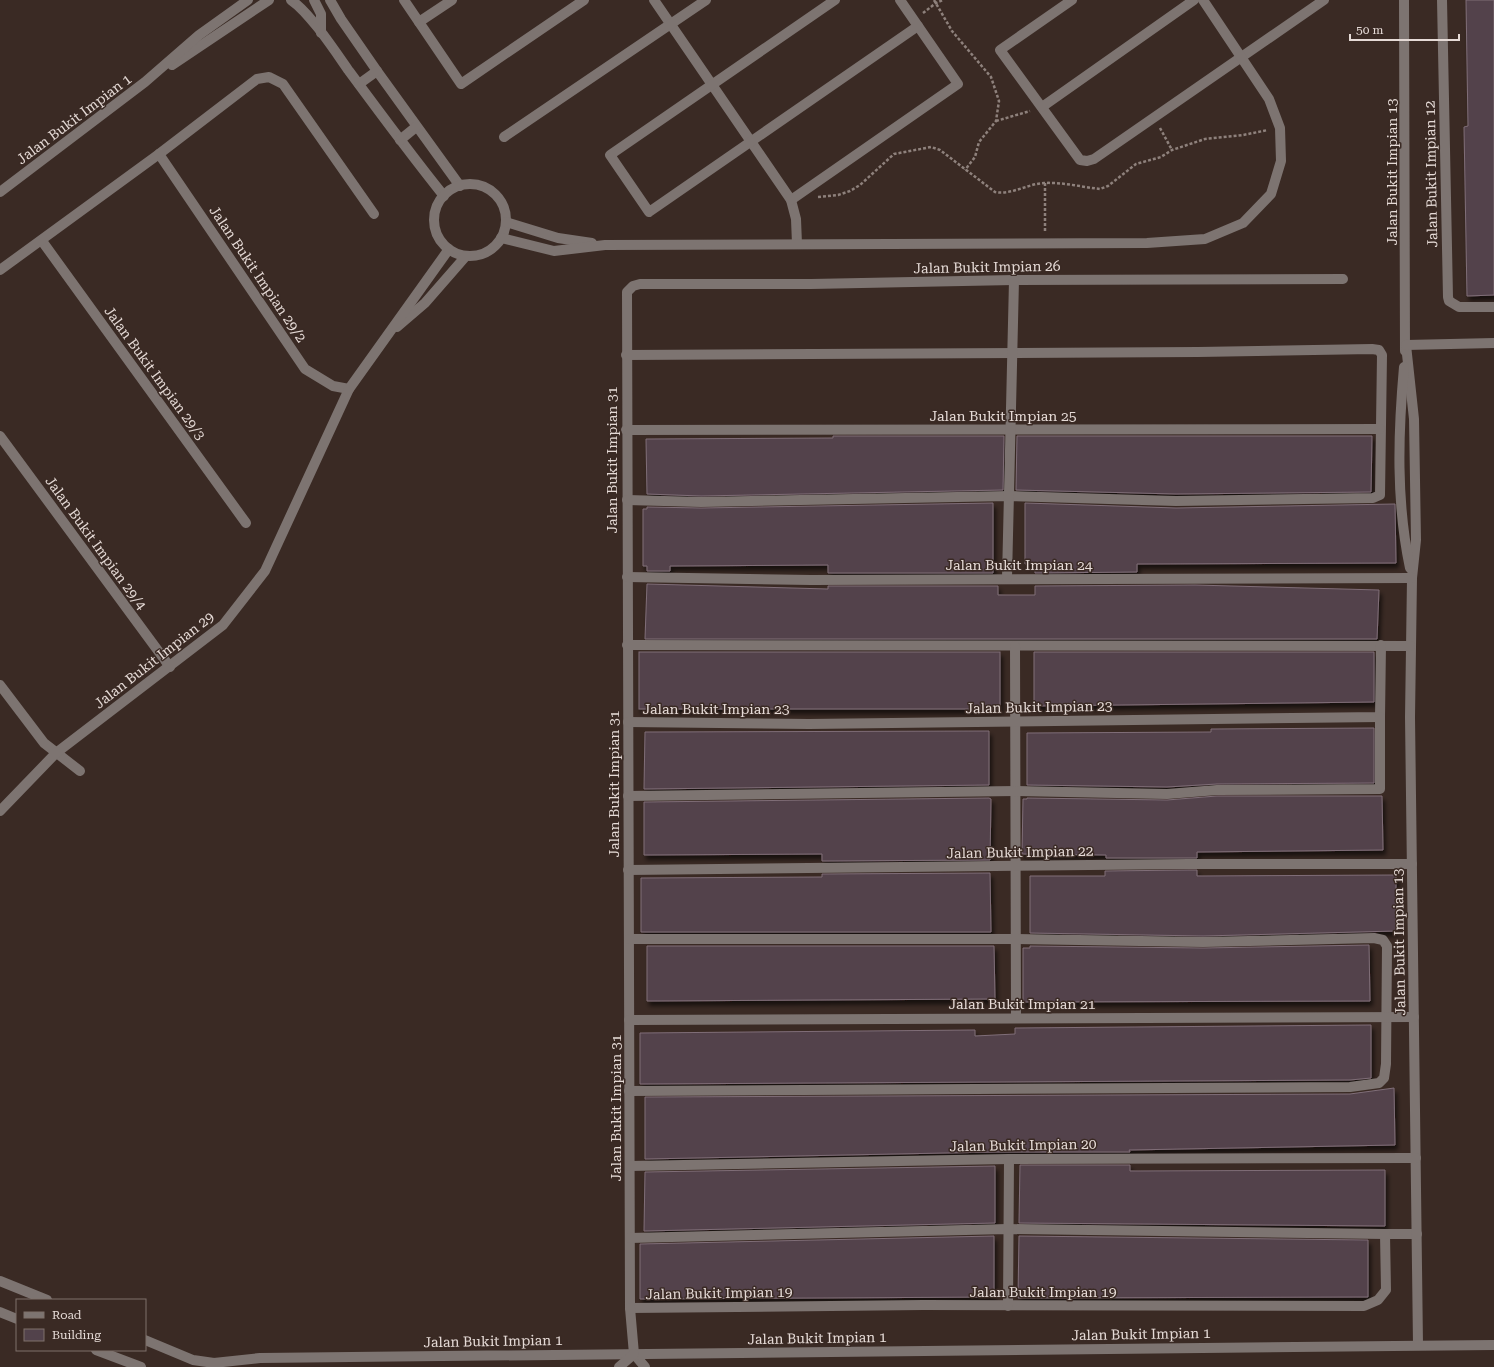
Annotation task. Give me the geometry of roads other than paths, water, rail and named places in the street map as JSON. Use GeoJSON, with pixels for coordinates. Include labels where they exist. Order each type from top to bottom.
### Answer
{"type":"FeatureCollection","features":[{"type":"Feature","properties":{"kind":"street","name":"Jalan Bukit Impian 1"},"geometry":{"type":"LineString","coordinates":[[0,192],[145,82],[199,35],[248,0]]}},
{"type":"Feature","properties":{"kind":"street","name":"Jalan Bukit Impian 1"},"geometry":{"type":"LineString","coordinates":[[145,82],[208,43],[269,0]]}},
{"type":"Feature","properties":{"kind":"street"},"geometry":{"type":"LineString","coordinates":[[256,9],[273,0]]}},
{"type":"Feature","properties":{"kind":"street"},"geometry":{"type":"LineString","coordinates":[[291,0],[322,33],[400,140],[444,196]]}},
{"type":"Feature","properties":{"kind":"street"},"geometry":{"type":"LineString","coordinates":[[314,0],[321,14],[322,33]]}},
{"type":"Feature","properties":{"kind":"street"},"geometry":{"type":"LineString","coordinates":[[330,0],[341,19],[416,127],[460,186]]}},
{"type":"Feature","properties":{"kind":"street"},"geometry":{"type":"LineString","coordinates":[[404,0],[461,84],[584,0]]}},
{"type":"Feature","properties":{"kind":"street"},"geometry":{"type":"LineString","coordinates":[[419,22],[452,0]]}},
{"type":"Feature","properties":{"kind":"street"},"geometry":{"type":"LineString","coordinates":[[654,0],[791,200],[796,219],[798,244]]}},
{"type":"Feature","properties":{"kind":"street"},"geometry":{"type":"LineString","coordinates":[[504,137],[706,0]]}},
{"type":"Feature","properties":{"kind":"street"},"geometry":{"type":"LineString","coordinates":[[835,0],[610,155],[649,212],[751,142],[916,23]]}},
{"type":"Feature","properties":{"kind":"street"},"geometry":{"type":"LineString","coordinates":[[791,200],[958,84],[900,0]]}},
{"type":"Feature","properties":{"kind":"street"},"geometry":{"type":"LineString","coordinates":[[1072,0],[1000,50],[1080,160],[1087,161],[1094,159],[1243,58],[1324,0]]}},
{"type":"Feature","properties":{"kind":"street"},"geometry":{"type":"LineString","coordinates":[[1042,107],[1194,0]]}},
{"type":"Feature","properties":{"kind":"street"},"geometry":{"type":"LineString","coordinates":[[501,238],[554,251],[605,246],[1147,243],[1205,238],[1243,223],[1271,194],[1280,161],[1280,128],[1269,99],[1203,0]]}},
{"type":"Feature","properties":{"kind":"street","name":"Jalan Bukit Impian 13"},"geometry":{"type":"LineString","coordinates":[[1404,0],[1406,345],[1400,418],[1400,499],[1404,538],[1412,578]]}},
{"type":"Feature","properties":{"kind":"street","name":"Jalan Bukit Impian 12"},"geometry":{"type":"LineString","coordinates":[[1442,0],[1448,297],[1449,301],[1459,307],[1494,306]]}},
{"type":"Feature","properties":{"kind":"street"},"geometry":{"type":"LineString","coordinates":[[321,14],[341,19]]}},
{"type":"Feature","properties":{"kind":"street"},"geometry":{"type":"LineString","coordinates":[[359,84],[377,71]]}},
{"type":"Feature","properties":{"kind":"street"},"geometry":{"type":"LineString","coordinates":[[0,270],[159,154],[257,79],[269,78],[284,84],[374,214]]}},
{"type":"Feature","properties":{"kind":"street"},"geometry":{"type":"LineString","coordinates":[[400,140],[416,127]]}},
{"type":"Feature","properties":{"kind":"street","name":"Jalan Bukit Impian 29/2"},"geometry":{"type":"LineString","coordinates":[[159,154],[305,369],[332,386],[349,389]]}},
{"type":"Feature","properties":{"kind":"street"},"geometry":{"type":"LineString","coordinates":[[471,184],[483,187],[493,192],[500,200],[505,211],[506,222],[501,238],[490,250],[474,256],[466,256],[448,249],[440,240],[435,229],[434,217],[437,206],[444,196],[460,186],[471,184]]}},
{"type":"Feature","properties":{"kind":"street"},"geometry":{"type":"LineString","coordinates":[[506,222],[558,238],[605,246]]}},
{"type":"Feature","properties":{"kind":"street","name":"Jalan Bukit Impian 29/3"},"geometry":{"type":"LineString","coordinates":[[42,240],[246,523]]}},
{"type":"Feature","properties":{"kind":"street","name":"Jalan Bukit Impian 29"},"geometry":{"type":"LineString","coordinates":[[0,811],[56,753],[223,625],[265,571],[349,389],[448,249]]}},
{"type":"Feature","properties":{"kind":"street","name":"Jalan Bukit Impian 29"},"geometry":{"type":"LineString","coordinates":[[384,338],[425,303],[466,256]]}},
{"type":"Feature","properties":{"kind":"street","name":"Jalan Bukit Impian 26"},"geometry":{"type":"LineString","coordinates":[[633,286],[640,284],[811,284],[1014,280],[1343,279]]}},
{"type":"Feature","properties":{"kind":"street"},"geometry":{"type":"LineString","coordinates":[[1007,578],[1014,280]]}},
{"type":"Feature","properties":{"kind":"street","name":"Jalan Bukit Impian 31"},"geometry":{"type":"LineString","coordinates":[[630,1283],[626,299],[627,292],[633,286]]}},
{"type":"Feature","properties":{"kind":"street"},"geometry":{"type":"LineString","coordinates":[[1406,345],[1494,343]]}},
{"type":"Feature","properties":{"kind":"street","name":"Jalan Bukit Impian 13"},"geometry":{"type":"LineString","coordinates":[[1406,345],[1414,419],[1416,540],[1412,578],[1411,646],[1418,1345]]}},
{"type":"Feature","properties":{"kind":"street"},"geometry":{"type":"LineString","coordinates":[[626,355],[1379,350],[1382,355],[1380,495],[1369,499],[1176,501],[1009,496],[701,502],[627,500]]}},
{"type":"Feature","properties":{"kind":"street","name":"Jalan Bukit Impian 25"},"geometry":{"type":"LineString","coordinates":[[626,430],[1380,429]]}},
{"type":"Feature","properties":{"kind":"street","name":"Jalan Bukit Impian 29/4"},"geometry":{"type":"LineString","coordinates":[[0,436],[170,667]]}},
{"type":"Feature","properties":{"kind":"street","name":"Jalan Bukit Impian 24"},"geometry":{"type":"LineString","coordinates":[[627,577],[811,580],[1007,578],[1412,578]]}},
{"type":"Feature","properties":{"kind":"street"},"geometry":{"type":"LineString","coordinates":[[627,645],[1411,646]]}},
{"type":"Feature","properties":{"kind":"street"},"geometry":{"type":"LineString","coordinates":[[628,796],[1016,791],[1167,794],[1217,790],[1380,789],[1381,645]]}},
{"type":"Feature","properties":{"kind":"street"},"geometry":{"type":"LineString","coordinates":[[1015,646],[1016,1018]]}},
{"type":"Feature","properties":{"kind":"street"},"geometry":{"type":"LineString","coordinates":[[0,685],[44,743],[80,771]]}},
{"type":"Feature","properties":{"kind":"street","name":"Jalan Bukit Impian 23"},"geometry":{"type":"LineString","coordinates":[[628,722],[809,724],[1380,717]]}},
{"type":"Feature","properties":{"kind":"street","name":"Jalan Bukit Impian 22"},"geometry":{"type":"LineString","coordinates":[[628,870],[1016,865],[1412,864]]}},
{"type":"Feature","properties":{"kind":"street"},"geometry":{"type":"LineString","coordinates":[[629,939],[1016,938],[1203,942],[1374,938],[1383,940],[1387,946],[1385,1018],[1386,1064],[1384,1078],[1379,1083],[1350,1087],[874,1088],[629,1091]]}},
{"type":"Feature","properties":{"kind":"street","name":"Jalan Bukit Impian 21"},"geometry":{"type":"LineString","coordinates":[[629,1020],[1414,1017]]}},
{"type":"Feature","properties":{"kind":"street"},"geometry":{"type":"LineString","coordinates":[[1008,1306],[1009,1158]]}},
{"type":"Feature","properties":{"kind":"street","name":"Jalan Bukit Impian 20"},"geometry":{"type":"LineString","coordinates":[[630,1166],[1009,1158],[1416,1158]]}},
{"type":"Feature","properties":{"kind":"street"},"geometry":{"type":"LineString","coordinates":[[630,1238],[1008,1229],[1417,1234]]}},
{"type":"Feature","properties":{"kind":"street","name":"Jalan Bukit Impian 19"},"geometry":{"type":"LineString","coordinates":[[630,1283],[630,1308],[1364,1306],[1378,1300],[1386,1290],[1385,1234]]}},
{"type":"Feature","properties":{"kind":"street"},"geometry":{"type":"LineString","coordinates":[[0,1281],[45,1299]]}},
{"type":"Feature","properties":{"kind":"street"},"geometry":{"type":"LineString","coordinates":[[630,1308],[634,1354],[645,1367]]}},
{"type":"Feature","properties":{"kind":"street"},"geometry":{"type":"LineString","coordinates":[[0,1312],[16,1319]]}},
{"type":"Feature","properties":{"kind":"street","name":"Jalan Bukit Impian 1"},"geometry":{"type":"LineString","coordinates":[[146,1340],[194,1360],[214,1363],[260,1358],[1494,1345]]}},
{"type":"Feature","properties":{"kind":"street"},"geometry":{"type":"LineString","coordinates":[[99,1351],[141,1367]]}},
{"type":"Feature","properties":{"kind":"street"},"geometry":{"type":"LineString","coordinates":[[619,1367],[634,1354]]}}]}
